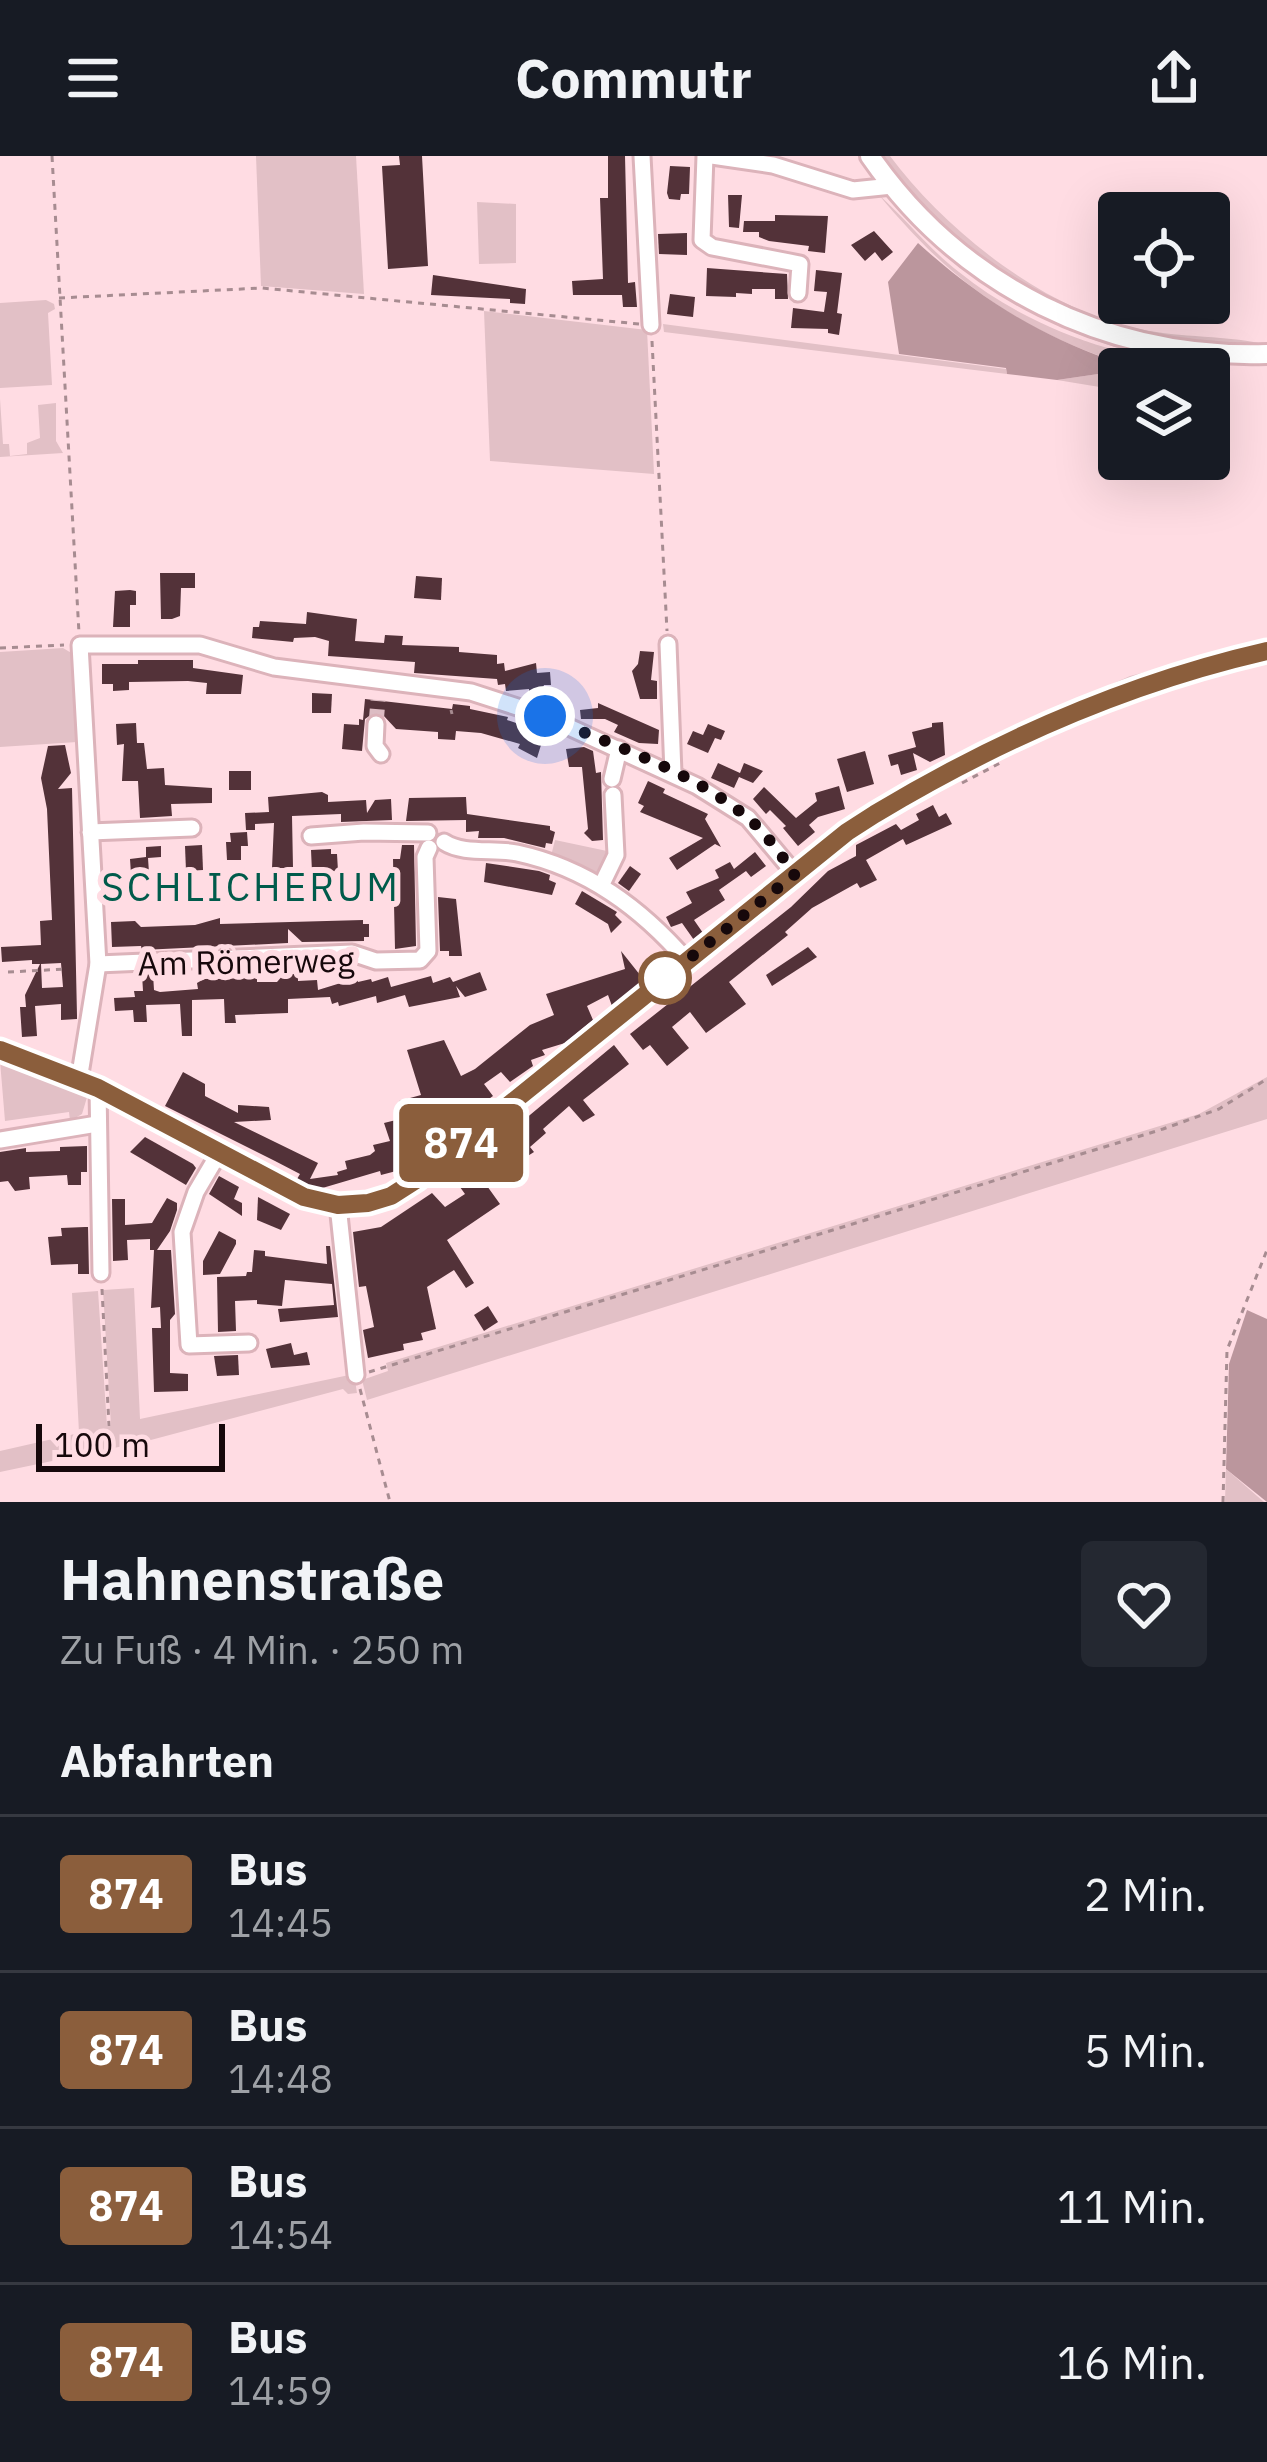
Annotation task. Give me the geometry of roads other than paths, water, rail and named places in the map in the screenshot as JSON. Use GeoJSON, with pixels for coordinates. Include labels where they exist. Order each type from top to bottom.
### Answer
{"type":"FeatureCollection","features":[{"type":"Feature","properties":{"kind":"main road"},"geometry":{"type":"LineString","coordinates":[[870,156],[892,186],[961,254],[1024,298],[1121,338],[1169,349],[1267,354]]}},
{"type":"Feature","properties":{"kind":"street"},"geometry":{"type":"LineString","coordinates":[[642,156],[651,325]]}},
{"type":"Feature","properties":{"kind":"street"},"geometry":{"type":"LineString","coordinates":[[798,293],[800,264],[702,241],[709,156],[773,165],[853,190],[892,186]]}},
{"type":"Feature","properties":{"kind":"street"},"geometry":{"type":"LineString","coordinates":[[79,1080],[98,964],[80,644],[200,645],[379,691],[471,692],[545,716],[674,773],[748,818],[795,874]]}},
{"type":"Feature","properties":{"kind":"street"},"geometry":{"type":"LineString","coordinates":[[668,644],[674,773]]}},
{"type":"Feature","properties":{"kind":"street"},"geometry":{"type":"LineString","coordinates":[[0,1050],[98,1088],[293,1193],[338,1205],[379,1200],[416,1180],[847,832],[944,776],[1077,710],[1140,685],[1267,651]]}},
{"type":"Feature","properties":{"kind":"street"},"geometry":{"type":"LineString","coordinates":[[376,724],[375,746],[381,754]]}},
{"type":"Feature","properties":{"kind":"street"},"geometry":{"type":"LineString","coordinates":[[602,884],[616,855],[612,787],[619,749]]}},
{"type":"Feature","properties":{"kind":"street"},"geometry":{"type":"LineString","coordinates":[[90,832],[192,828]]}},
{"type":"Feature","properties":{"kind":"street"},"geometry":{"type":"LineString","coordinates":[[311,836],[364,832],[530,856],[602,884],[654,926],[687,961]]}},
{"type":"Feature","properties":{"kind":"street","name":"Am Römerweg"},"geometry":{"type":"LineString","coordinates":[[98,964],[352,953],[376,961],[421,960],[428,951],[425,857],[433,841]]}},
{"type":"Feature","properties":{"kind":"street"},"geometry":{"type":"LineString","coordinates":[[98,1088],[101,1274]]}},
{"type":"Feature","properties":{"kind":"street"},"geometry":{"type":"LineString","coordinates":[[0,1140],[97,1124]]}},
{"type":"Feature","properties":{"kind":"street"},"geometry":{"type":"LineString","coordinates":[[219,1153],[196,1192],[182,1232],[189,1346],[249,1343]]}},
{"type":"Feature","properties":{"kind":"street"},"geometry":{"type":"LineString","coordinates":[[338,1205],[356,1376]]}},
{"type":"Feature","properties":{"kind":"tunnel"},"geometry":{"type":"LineString","coordinates":[[376,724],[378,700]]}},
{"type":"Feature","properties":{"kind":"district","name":"SCHLICHERUM"},"geometry":{"type":"Point","coordinates":[251,886]}}]}
